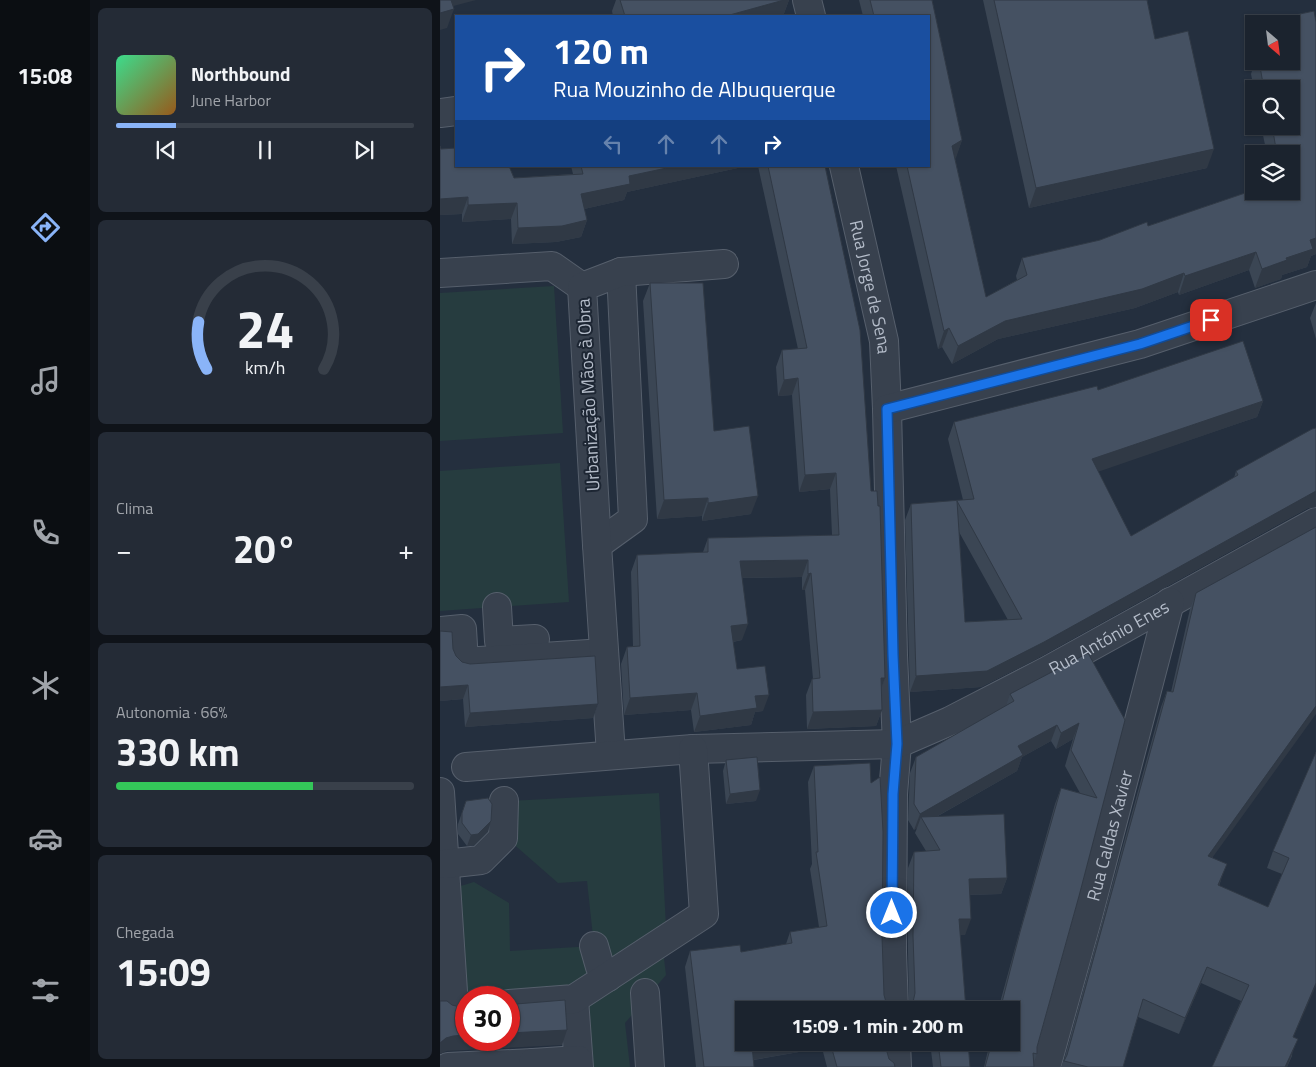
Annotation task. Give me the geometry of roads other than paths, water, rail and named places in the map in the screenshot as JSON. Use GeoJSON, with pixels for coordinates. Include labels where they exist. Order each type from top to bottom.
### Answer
{"type":"FeatureCollection","features":[{"type":"Feature","properties":{"kind":"street"},"geometry":{"type":"LineString","coordinates":[[808,0],[811,15]]}},
{"type":"Feature","properties":{"kind":"street"},"geometry":{"type":"LineString","coordinates":[[440,112],[455,111]]}},
{"type":"Feature","properties":{"kind":"street","name":"Rua Jorge de Sena"},"geometry":{"type":"LineString","coordinates":[[844,167],[884,341],[897,744],[893,794],[892,952],[894,1001]]}},
{"type":"Feature","properties":{"kind":"street","name":"Urbanização Mãos à Obra"},"geometry":{"type":"LineString","coordinates":[[611,754],[582,287],[621,272],[724,264]]}},
{"type":"Feature","properties":{"kind":"street"},"geometry":{"type":"LineString","coordinates":[[440,273],[552,266],[582,287]]}},
{"type":"Feature","properties":{"kind":"street"},"geometry":{"type":"LineString","coordinates":[[597,545],[633,519],[621,272]]}},
{"type":"Feature","properties":{"kind":"street"},"geometry":{"type":"LineString","coordinates":[[887,409],[1140,344],[1316,285]]}},
{"type":"Feature","properties":{"kind":"street","name":"Rua António Enes"},"geometry":{"type":"LineString","coordinates":[[897,744],[950,721],[1045,672],[1316,522]]}},
{"type":"Feature","properties":{"kind":"street","name":"Rua Caldas Xavier"},"geometry":{"type":"LineString","coordinates":[[1046,1067],[1088,916],[1170,602]]}},
{"type":"Feature","properties":{"kind":"street"},"geometry":{"type":"LineString","coordinates":[[497,607],[499,641]]}},
{"type":"Feature","properties":{"kind":"street"},"geometry":{"type":"LineString","coordinates":[[451,638],[464,662],[604,653]]}},
{"type":"Feature","properties":{"kind":"street"},"geometry":{"type":"LineString","coordinates":[[451,638],[499,641],[546,639],[548,657]]}},
{"type":"Feature","properties":{"kind":"street"},"geometry":{"type":"LineString","coordinates":[[466,767],[693,749],[897,744]]}},
{"type":"Feature","properties":{"kind":"street"},"geometry":{"type":"LineString","coordinates":[[520,1003],[574,999],[704,914],[693,749]]}},
{"type":"Feature","properties":{"kind":"street"},"geometry":{"type":"LineString","coordinates":[[440,792],[453,1007]]}},
{"type":"Feature","properties":{"kind":"street"},"geometry":{"type":"LineString","coordinates":[[445,864],[481,860],[503,838],[504,801]]}},
{"type":"Feature","properties":{"kind":"street"},"geometry":{"type":"LineString","coordinates":[[594,946],[600,966],[608,977]]}},
{"type":"Feature","properties":{"kind":"street"},"geometry":{"type":"LineString","coordinates":[[645,993],[650,1067]]}},
{"type":"Feature","properties":{"kind":"street"},"geometry":{"type":"LineString","coordinates":[[448,1067],[579,1063],[574,999]]}},
{"type":"Feature","properties":{"kind":"street"},"geometry":{"type":"LineString","coordinates":[[896,1051],[897,1067]]}}]}
